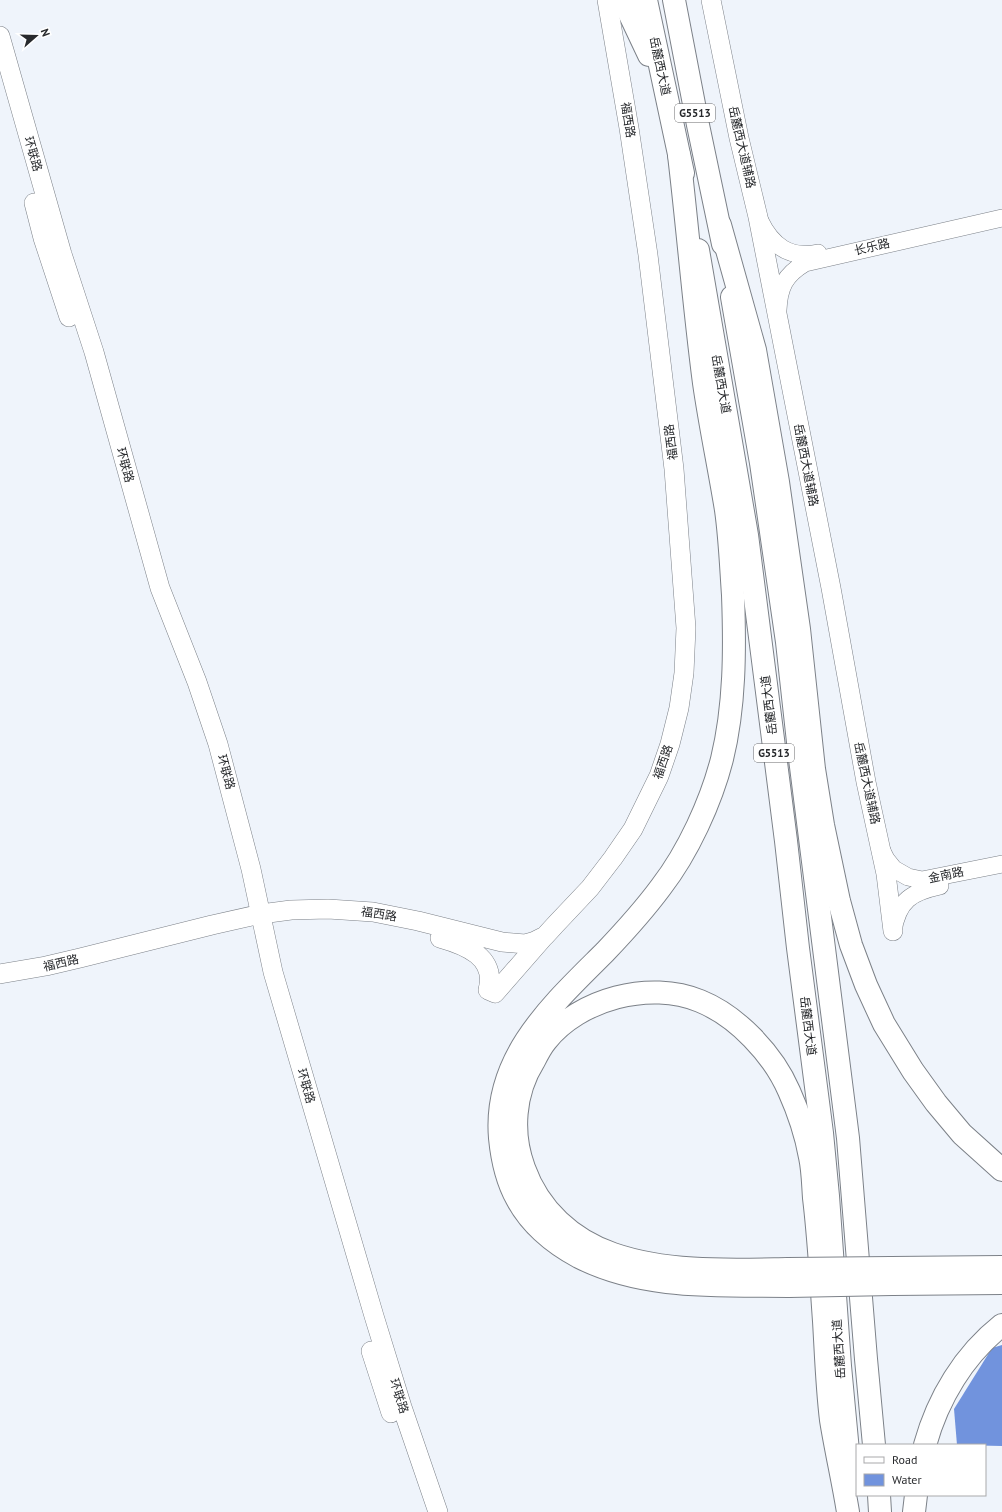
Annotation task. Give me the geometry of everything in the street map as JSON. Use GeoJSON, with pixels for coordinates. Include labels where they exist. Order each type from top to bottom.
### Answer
{"type":"FeatureCollection","features":[{"type":"Feature","properties":{"kind":"highway"},"geometry":{"type":"LineString","coordinates":[[623,0],[664,87]]}},
{"type":"Feature","properties":{"kind":"highway","name":"岳麓西大道"},"geometry":{"type":"LineString","coordinates":[[646,0],[696,234],[747,535],[822,1133],[840,1366],[854,1512]]}},
{"type":"Feature","properties":{"kind":"highway","name":"岳麓西大道"},"geometry":{"type":"LineString","coordinates":[[674,0],[687,70],[720,225],[761,463],[787,642],[832,1019],[848,1138],[874,1444]]}},
{"type":"Feature","properties":{"kind":"highway"},"geometry":{"type":"LineString","coordinates":[[687,0],[687,70]]}},
{"type":"Feature","properties":{"kind":"highway"},"geometry":{"type":"LineString","coordinates":[[680,155],[704,382],[726,514],[732,572],[734,619],[730,714],[722,758],[713,788],[695,831],[681,858],[663,885],[636,919],[535,1027],[522,1045],[511,1067],[504,1088],[500,1108],[499,1129],[501,1147],[508,1177],[515,1196],[528,1217],[555,1243],[584,1260],[635,1278],[657,1282],[685,1284],[788,1277],[892,1276],[1002,1282]]}},
{"type":"Feature","properties":{"kind":"highway"},"geometry":{"type":"LineString","coordinates":[[720,225],[755,350],[778,482],[798,621],[814,769],[822,818],[839,901],[852,945],[866,985],[884,1024],[913,1071],[936,1103],[962,1134],[1002,1170]]}},
{"type":"Feature","properties":{"kind":"highway"},"geometry":{"type":"LineString","coordinates":[[788,1277],[664,1265],[616,1255],[580,1239],[552,1215],[539,1200],[528,1180],[520,1158],[516,1116],[520,1092],[527,1072],[546,1041],[560,1026],[577,1014],[593,1006],[610,999],[627,995],[662,993],[697,999],[726,1015],[747,1033],[774,1066],[788,1089],[800,1122],[810,1157],[817,1220],[831,1418],[848,1512]]}},
{"type":"Feature","properties":{"kind":"highway"},"geometry":{"type":"LineString","coordinates":[[892,1276],[1002,1267]]}},
{"type":"Feature","properties":{"kind":"highway"},"geometry":{"type":"LineString","coordinates":[[925,1444],[944,1395],[956,1376],[977,1349],[1002,1326]]}},
{"type":"Feature","properties":{"kind":"highway"},"geometry":{"type":"LineString","coordinates":[[879,1496],[880,1512]]}},
{"type":"Feature","properties":{"kind":"highway"},"geometry":{"type":"LineString","coordinates":[[914,1512],[916,1496]]}},
{"type":"Feature","properties":{"kind":"main road","name":"福西路"},"geometry":{"type":"LineString","coordinates":[[0,974],[67,962],[212,925],[257,921],[291,910],[328,909],[373,912],[418,921],[512,944],[525,944],[545,936],[590,888],[633,829],[659,776],[670,744],[679,708],[684,673],[686,628],[673,461],[648,255],[608,0]]}},
{"type":"Feature","properties":{"kind":"main road","name":"岳麓西大道辅路"},"geometry":{"type":"LineString","coordinates":[[711,0],[738,138],[758,218],[831,588],[866,782],[890,896],[893,931]]}},
{"type":"Feature","properties":{"kind":"main road","name":"环联路"},"geometry":{"type":"LineString","coordinates":[[0,36],[62,254],[94,352],[160,588],[199,689],[218,744],[251,869],[257,921],[278,1033],[382,1388],[426,1512]]}},
{"type":"Feature","properties":{"kind":"main road","name":"环联路"},"geometry":{"type":"LineString","coordinates":[[0,78],[45,244],[90,381],[105,432],[143,578],[198,720],[209,755],[242,878],[273,972],[402,1407],[438,1512]]}},
{"type":"Feature","properties":{"kind":"main road"},"geometry":{"type":"LineString","coordinates":[[0,987],[27,983],[71,973],[257,921],[293,922],[334,920],[369,923],[415,930],[470,948],[481,957],[487,966],[490,976],[488,990],[495,993],[545,936]]}},
{"type":"Feature","properties":{"kind":"street","name":"长乐路"},"geometry":{"type":"LineString","coordinates":[[758,218],[765,231],[777,245],[794,254],[803,255],[1002,212]]}},
{"type":"Feature","properties":{"kind":"street","name":"长乐路"},"geometry":{"type":"LineString","coordinates":[[777,316],[778,298],[785,280],[790,273],[805,263],[1002,218]]}},
{"type":"Feature","properties":{"kind":"street","name":"金南路"},"geometry":{"type":"LineString","coordinates":[[880,848],[886,860],[894,869],[915,879],[929,879],[1002,864]]}},
{"type":"Feature","properties":{"kind":"street","name":"金南路"},"geometry":{"type":"LineString","coordinates":[[893,931],[902,905],[914,894],[928,888],[1002,872]]}},
{"type":"Feature","properties":{"kind":"water"},"geometry":{"type":"Polygon","coordinates":[[[1002,1345],[1002,1446],[986,1446],[986,1444],[957,1444],[954,1409],[992,1348],[1002,1345]]]}}]}
